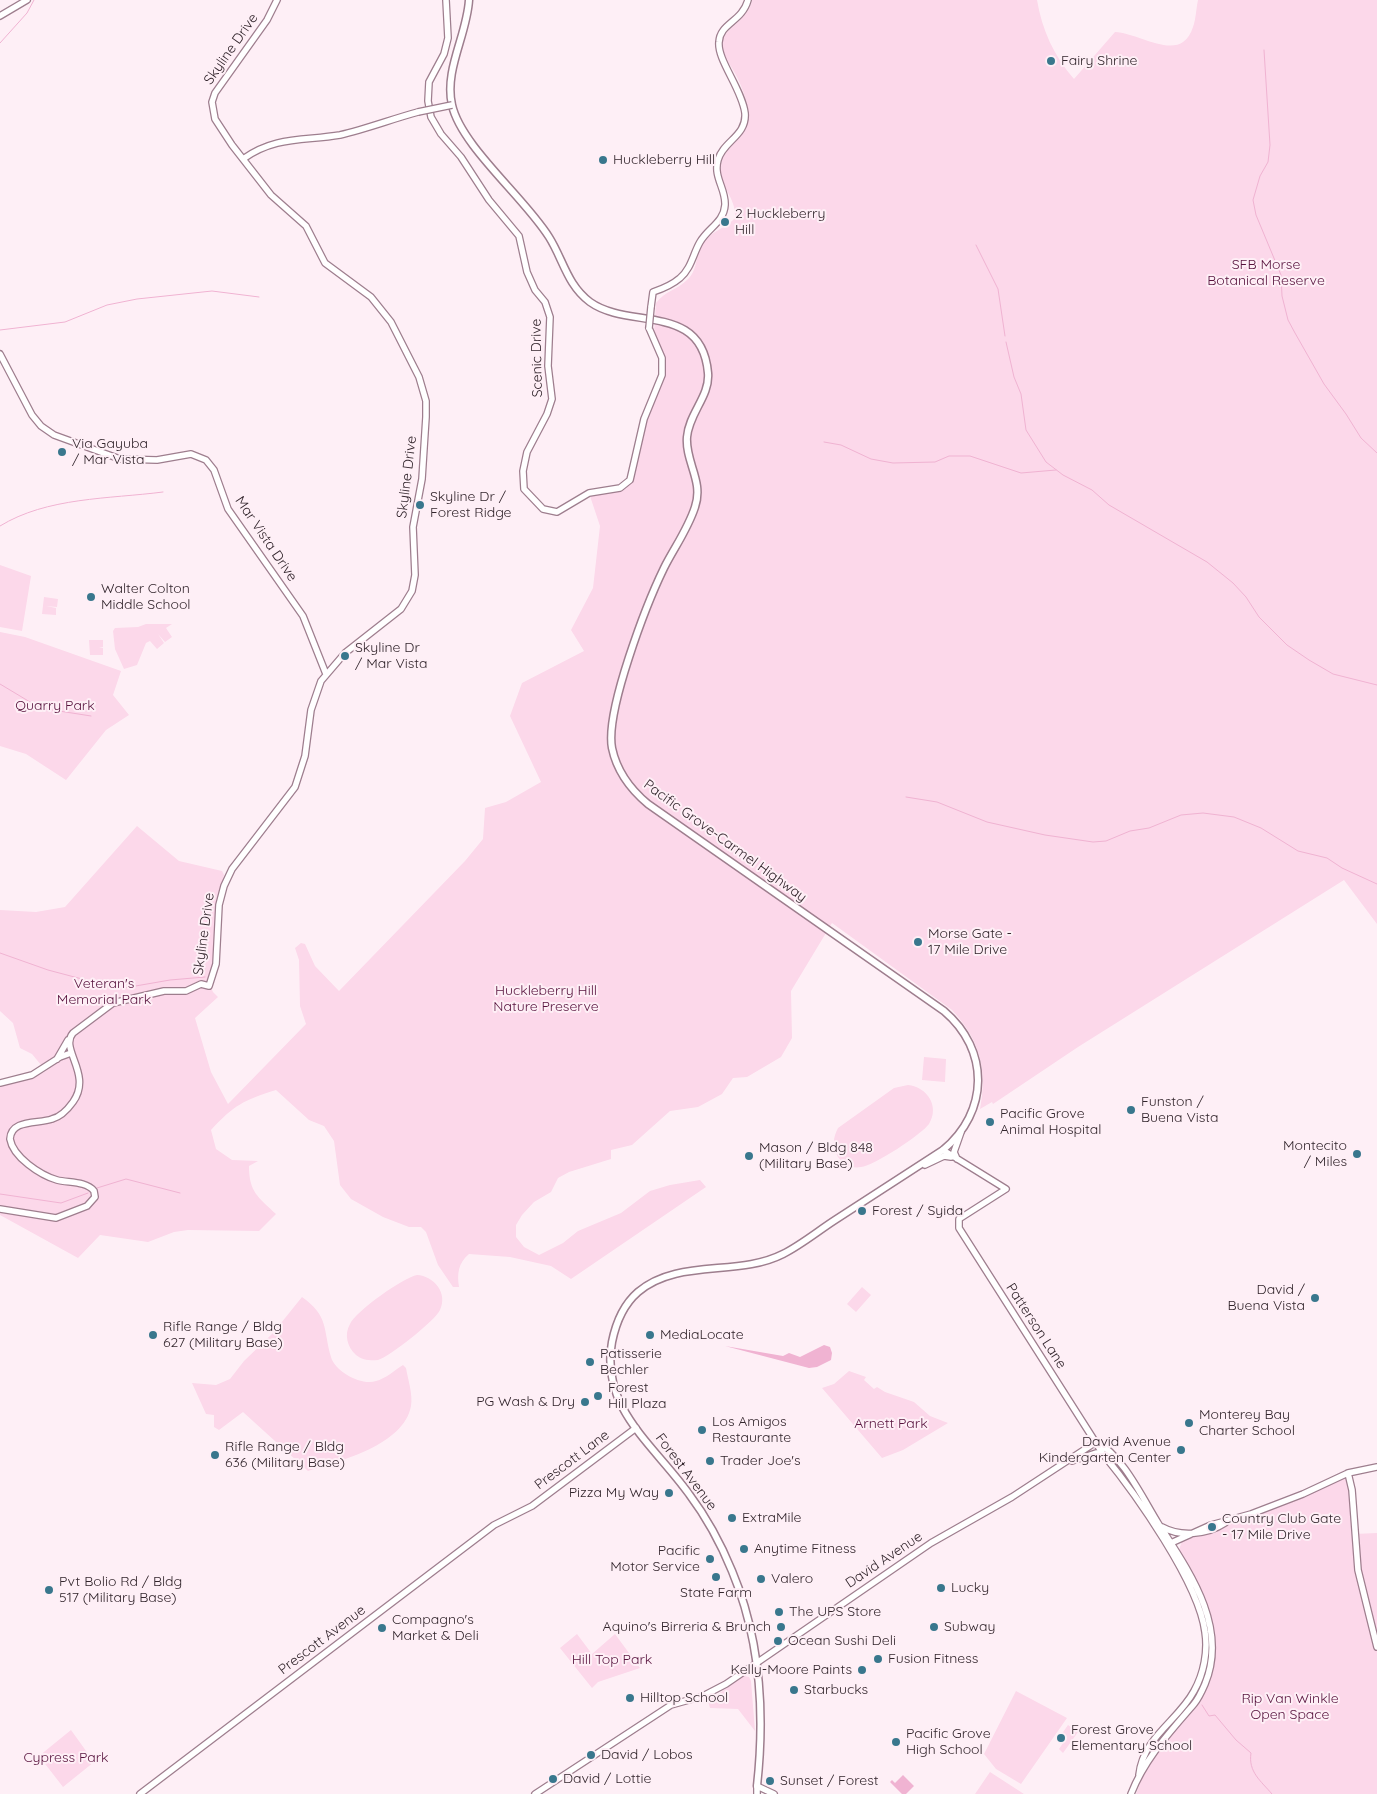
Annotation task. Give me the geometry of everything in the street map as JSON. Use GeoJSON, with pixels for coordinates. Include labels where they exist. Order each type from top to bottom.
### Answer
{"type":"FeatureCollection","features":[{"type":"Feature","properties":{"kind":"main road","name":"Pacific Grove-Carmel Highway"},"geometry":{"type":"LineString","coordinates":[[469,0],[452,74],[452,105],[467,136],[543,228],[567,276],[579,293],[594,304],[610,312],[663,320],[677,325],[694,338],[706,365],[706,390],[690,422],[687,439],[689,457],[698,487],[696,506],[651,596],[612,720],[612,746],[621,773],[634,793],[648,804],[953,1019],[967,1038],[977,1069],[977,1096],[972,1114]]}},
{"type":"Feature","properties":{"kind":"main road","name":"Forest Avenue"},"geometry":{"type":"LineString","coordinates":[[757,1786],[760,1730],[757,1664],[747,1615],[721,1547],[705,1517],[688,1492],[636,1428],[623,1409],[614,1390],[609,1367],[617,1320],[638,1292],[653,1282],[670,1276],[750,1265],[783,1254],[943,1150],[961,1132],[972,1114]]}},
{"type":"Feature","properties":{"kind":"street"},"geometry":{"type":"LineString","coordinates":[[0,16],[27,0]]}},
{"type":"Feature","properties":{"kind":"street","name":"Skyline Drive"},"geometry":{"type":"LineString","coordinates":[[58,1058],[72,1032],[108,1005],[164,991],[186,991],[201,984],[209,986],[216,964],[219,905],[224,886],[232,869],[295,787],[305,756],[311,710],[321,681],[339,658],[396,614],[406,604],[412,591],[415,575],[413,527],[422,479],[426,401],[419,377],[391,322],[371,298],[325,263],[306,226],[271,195],[216,122],[213,112],[213,98],[218,87],[267,20],[277,0]]}},
{"type":"Feature","properties":{"kind":"street","name":"Scenic Drive"},"geometry":{"type":"LineString","coordinates":[[446,0],[448,38],[444,54],[430,82],[428,101],[431,117],[441,134],[461,157],[494,206],[519,236],[530,279],[545,302],[550,317],[548,366],[552,399],[547,414],[527,452],[522,483],[527,494],[543,509],[556,512],[590,493],[620,488],[630,480],[644,419],[662,375],[662,358],[649,328],[653,292],[666,288],[683,275],[699,242],[724,212],[725,201],[717,176],[716,166],[722,150],[743,128],[745,113],[736,85],[721,55],[718,42],[723,30],[742,14],[748,0]]}},
{"type":"Feature","properties":{"kind":"street"},"geometry":{"type":"LineString","coordinates":[[244,159],[257,149],[270,144],[341,134],[418,112],[452,105]]}},
{"type":"Feature","properties":{"kind":"street","name":"Mar Vista Drive"},"geometry":{"type":"LineString","coordinates":[[0,354],[32,415],[41,426],[54,435],[120,459],[156,460],[191,454],[206,460],[214,470],[228,509],[298,608],[320,655],[326,674]]}},
{"type":"Feature","properties":{"kind":"street"},"geometry":{"type":"LineString","coordinates":[[320,655],[329,660],[339,658]]}},
{"type":"Feature","properties":{"kind":"street"},"geometry":{"type":"LineString","coordinates":[[320,655],[321,681]]}},
{"type":"Feature","properties":{"kind":"street"},"geometry":{"type":"LineString","coordinates":[[0,1209],[56,1218],[77,1212],[89,1205],[94,1199],[94,1191],[88,1186],[58,1180],[38,1171],[17,1153],[10,1139],[12,1131],[16,1127],[52,1120],[62,1114],[73,1101],[80,1078],[68,1040]]}},
{"type":"Feature","properties":{"kind":"street"},"geometry":{"type":"LineString","coordinates":[[0,1083],[32,1076],[58,1058],[71,1053]]}},
{"type":"Feature","properties":{"kind":"street"},"geometry":{"type":"LineString","coordinates":[[58,1058],[75,1060]]}},
{"type":"Feature","properties":{"kind":"street"},"geometry":{"type":"LineString","coordinates":[[956,1160],[954,1152],[961,1132]]}},
{"type":"Feature","properties":{"kind":"street"},"geometry":{"type":"LineString","coordinates":[[943,1150],[956,1160]]}},
{"type":"Feature","properties":{"kind":"street"},"geometry":{"type":"LineString","coordinates":[[912,1170],[917,1170],[944,1156],[956,1160]]}},
{"type":"Feature","properties":{"kind":"street","name":"Patterson Lane"},"geometry":{"type":"LineString","coordinates":[[956,1160],[1006,1189],[960,1219],[957,1223],[982,1267],[1096,1442]]}},
{"type":"Feature","properties":{"kind":"street","name":"Prescott Lane"},"geometry":{"type":"LineString","coordinates":[[523,1511],[636,1428]]}},
{"type":"Feature","properties":{"kind":"street"},"geometry":{"type":"LineString","coordinates":[[1096,1442],[1170,1550],[1197,1604],[1205,1631],[1206,1657],[1194,1691],[1154,1737],[1144,1755],[1139,1775],[1131,1794]]}},
{"type":"Feature","properties":{"kind":"street"},"geometry":{"type":"LineString","coordinates":[[1096,1442],[1102,1445],[1120,1464],[1185,1565],[1204,1606],[1212,1635],[1211,1665],[1198,1699],[1165,1736],[1139,1775]]}},
{"type":"Feature","properties":{"kind":"street","name":"David Avenue"},"geometry":{"type":"LineString","coordinates":[[535,1794],[671,1705],[695,1699],[717,1690],[931,1543],[1012,1497],[1096,1442]]}},
{"type":"Feature","properties":{"kind":"street"},"geometry":{"type":"LineString","coordinates":[[1062,1464],[1096,1453],[1103,1454]]}},
{"type":"Feature","properties":{"kind":"street"},"geometry":{"type":"LineString","coordinates":[[1171,1543],[1211,1525],[1303,1494],[1348,1473],[1377,1466]]}},
{"type":"Feature","properties":{"kind":"street"},"geometry":{"type":"LineString","coordinates":[[1348,1473],[1352,1490],[1358,1570],[1377,1647]]}},
{"type":"Feature","properties":{"kind":"street","name":"Prescott Avenue"},"geometry":{"type":"LineString","coordinates":[[140,1794],[494,1525],[523,1511]]}},
{"type":"Feature","properties":{"kind":"street"},"geometry":{"type":"LineString","coordinates":[[1160,1526],[1176,1532],[1196,1532]]}},
{"type":"Feature","properties":{"kind":"street"},"geometry":{"type":"LineString","coordinates":[[757,1786],[774,1794]]}},
{"type":"Feature","properties":{"kind":"street","name":"Forest Avenue"},"geometry":{"type":"LineString","coordinates":[[757,1786],[757,1794]]}},
{"type":"Feature","properties":{"kind":"green space"},"geometry":{"type":"Polygon","coordinates":[[[752,0],[1037,0],[1042,22],[1050,42],[1060,61],[1074,79],[1115,32],[1159,44],[1170,46],[1179,44],[1187,38],[1193,27],[1198,0],[1377,0],[1377,924],[1344,880],[1078,1047],[993,1104],[992,1102],[980,1109],[983,1081],[982,1068],[975,1044],[961,1021],[952,1010],[832,923],[791,991],[792,1038],[781,1057],[747,1077],[733,1078],[722,1094],[698,1107],[670,1111],[632,1145],[611,1150],[611,1159],[569,1172],[558,1178],[551,1192],[534,1202],[522,1215],[516,1225],[516,1237],[524,1247],[539,1255],[563,1243],[578,1231],[621,1213],[650,1191],[670,1185],[700,1180],[706,1187],[571,1279],[551,1266],[510,1257],[469,1254],[465,1257],[459,1269],[459,1287],[453,1287],[438,1265],[426,1232],[421,1227],[409,1227],[383,1217],[351,1199],[340,1185],[334,1141],[324,1126],[309,1120],[276,1090],[240,1104],[211,1130],[216,1149],[232,1160],[258,1161],[249,1166],[249,1175],[253,1188],[276,1214],[259,1231],[188,1230],[174,1232],[148,1242],[100,1235],[78,1258],[0,1215],[0,1086],[31,1079],[46,1071],[32,1054],[20,1048],[13,1023],[0,1011],[0,910],[36,912],[65,907],[137,826],[179,861],[222,871],[224,875],[217,906],[215,957],[208,981],[213,992],[218,997],[195,1018],[211,1072],[228,1104],[306,1024],[300,1006],[299,960],[295,948],[301,943],[305,944],[315,966],[339,991],[465,861],[483,839],[485,808],[506,802],[541,782],[510,716],[522,683],[584,651],[571,630],[593,588],[600,526],[589,493],[627,484],[663,369],[650,333],[654,333],[656,303],[691,276],[705,240],[735,218],[733,204],[722,179],[721,165],[728,150],[747,127],[748,109],[741,85],[725,56],[723,42],[727,32],[746,14],[752,0]]]}},
{"type":"Feature","properties":{"kind":"green space"},"geometry":{"type":"Polygon","coordinates":[[[0,565],[31,576],[22,631],[0,627],[0,565]]]}},
{"type":"Feature","properties":{"kind":"green space"},"geometry":{"type":"Polygon","coordinates":[[[44,597],[58,599],[57,607],[46,606],[56,608],[56,615],[42,614],[44,597]]]}},
{"type":"Feature","properties":{"kind":"green space"},"geometry":{"type":"Polygon","coordinates":[[[146,624],[172,624],[166,628],[172,637],[165,642],[158,634],[164,643],[157,649],[150,641],[146,643],[137,665],[124,669],[115,649],[113,631],[115,628],[138,627],[146,624]]]}},
{"type":"Feature","properties":{"kind":"green space","name":"Quarry Park"},"geometry":{"type":"Polygon","coordinates":[[[0,632],[25,637],[121,671],[113,695],[129,715],[106,730],[66,780],[26,754],[0,746],[0,632]]]}},
{"type":"Feature","properties":{"kind":"green space"},"geometry":{"type":"Polygon","coordinates":[[[89,640],[103,640],[103,647],[99,647],[103,648],[103,655],[90,655],[89,640]]]}},
{"type":"Feature","properties":{"kind":"green space"},"geometry":{"type":"Polygon","coordinates":[[[924,1057],[946,1059],[945,1082],[922,1080],[924,1057]]]}},
{"type":"Feature","properties":{"kind":"green space"},"geometry":{"type":"Polygon","coordinates":[[[908,1085],[921,1089],[930,1098],[933,1111],[929,1124],[925,1129],[897,1149],[867,1165],[854,1167],[842,1162],[834,1146],[834,1138],[838,1128],[894,1088],[908,1085]]]}},
{"type":"Feature","properties":{"kind":"green space"},"geometry":{"type":"Polygon","coordinates":[[[417,1275],[429,1278],[438,1286],[442,1298],[440,1310],[430,1322],[411,1338],[384,1357],[378,1360],[370,1360],[356,1355],[350,1348],[347,1340],[348,1328],[354,1318],[370,1303],[402,1282],[417,1275]]]}},
{"type":"Feature","properties":{"kind":"green space"},"geometry":{"type":"Polygon","coordinates":[[[862,1287],[871,1295],[856,1312],[847,1304],[862,1287]]]}},
{"type":"Feature","properties":{"kind":"green space"},"geometry":{"type":"Polygon","coordinates":[[[302,1297],[317,1310],[321,1317],[331,1357],[343,1373],[357,1380],[370,1382],[383,1378],[403,1365],[406,1368],[411,1397],[411,1406],[406,1420],[384,1441],[353,1456],[308,1471],[243,1412],[219,1430],[214,1427],[214,1415],[206,1414],[192,1383],[216,1385],[230,1379],[244,1361],[273,1333],[302,1297]]]}},
{"type":"Feature","properties":{"kind":"green space","name":"Arnett Park"},"geometry":{"type":"Polygon","coordinates":[[[849,1371],[866,1377],[864,1380],[874,1389],[877,1387],[885,1392],[914,1402],[930,1416],[948,1423],[903,1450],[882,1458],[822,1388],[834,1384],[849,1371]]]}},
{"type":"Feature","properties":{"kind":"green space","name":"Rip Van Winkle Open Space"},"geometry":{"type":"Polygon","coordinates":[[[1348,1473],[1354,1534],[1377,1533],[1377,1794],[1136,1794],[1147,1765],[1198,1699],[1212,1653],[1204,1606],[1180,1556],[1179,1550],[1182,1541],[1348,1473]]]}},
{"type":"Feature","properties":{"kind":"green space","name":"Hill Top Park"},"geometry":{"type":"Polygon","coordinates":[[[577,1634],[592,1654],[615,1634],[640,1668],[598,1682],[592,1688],[560,1648],[577,1634]]]}},
{"type":"Feature","properties":{"kind":"green space"},"geometry":{"type":"Polygon","coordinates":[[[744,1676],[749,1677],[751,1681],[755,1731],[738,1709],[710,1708],[708,1701],[744,1676]]]}},
{"type":"Feature","properties":{"kind":"green space"},"geometry":{"type":"Polygon","coordinates":[[[1016,1691],[1067,1718],[1021,1784],[996,1769],[984,1754],[1016,1691]]]}},
{"type":"Feature","properties":{"kind":"green space"},"geometry":{"type":"Polygon","coordinates":[[[1068,1725],[1078,1732],[1063,1753],[1059,1749],[1063,1743],[1058,1740],[1061,1736],[1063,1737],[1061,1735],[1068,1725]]]}},
{"type":"Feature","properties":{"kind":"green space","name":"Cypress Park"},"geometry":{"type":"Polygon","coordinates":[[[71,1730],[94,1762],[63,1787],[39,1756],[71,1730]]]}},
{"type":"Feature","properties":{"kind":"green space"},"geometry":{"type":"Polygon","coordinates":[[[990,1772],[1024,1794],[975,1794],[990,1772]]]}},
{"type":"Feature","properties":{"kind":"shaded area"},"geometry":{"type":"Polygon","coordinates":[[[824,1345],[830,1347],[832,1353],[831,1360],[817,1367],[809,1368],[725,1346],[783,1356],[789,1353],[800,1357],[824,1345]]]}},
{"type":"Feature","properties":{"kind":"shaded area"},"geometry":{"type":"Polygon","coordinates":[[[903,1775],[914,1786],[906,1794],[902,1794],[890,1782],[892,1780],[895,1783],[903,1775]]]}},
{"type":"Feature","properties":{"kind":"waterway"},"geometry":{"type":"LineString","coordinates":[[0,43],[27,13],[34,0]]}},
{"type":"Feature","properties":{"kind":"waterway"},"geometry":{"type":"LineString","coordinates":[[1264,50],[1270,145],[1268,162],[1260,176],[1253,200],[1256,215],[1281,275],[1282,296],[1288,320],[1324,384],[1361,438],[1377,453]]}},
{"type":"Feature","properties":{"kind":"waterway"},"geometry":{"type":"LineString","coordinates":[[976,245],[998,289],[1005,336]]}},
{"type":"Feature","properties":{"kind":"waterway"},"geometry":{"type":"LineString","coordinates":[[0,330],[65,322],[107,305],[137,299],[212,291],[259,297]]}},
{"type":"Feature","properties":{"kind":"waterway"},"geometry":{"type":"LineString","coordinates":[[1006,342],[1014,377],[1021,394],[1026,430],[1046,462],[1063,475],[1092,490],[1109,505],[1207,562],[1233,583],[1246,597],[1259,617],[1287,645],[1309,660],[1333,674],[1377,685]]}},
{"type":"Feature","properties":{"kind":"waterway"},"geometry":{"type":"LineString","coordinates":[[824,442],[841,445],[871,459],[893,463],[935,462],[949,456],[970,456],[1021,473],[1056,470]]}},
{"type":"Feature","properties":{"kind":"waterway"},"geometry":{"type":"LineString","coordinates":[[0,526],[18,516],[58,504],[163,492]]}},
{"type":"Feature","properties":{"kind":"waterway"},"geometry":{"type":"LineString","coordinates":[[0,684],[40,708],[91,716]]}},
{"type":"Feature","properties":{"kind":"waterway"},"geometry":{"type":"LineString","coordinates":[[906,797],[937,802],[987,822],[1045,835],[1093,842],[1106,841],[1130,831],[1149,828],[1181,815],[1203,813],[1234,817],[1261,828],[1298,851],[1327,858],[1342,868],[1377,884]]}},
{"type":"Feature","properties":{"kind":"waterway"},"geometry":{"type":"LineString","coordinates":[[0,953],[48,970],[97,983]]}},
{"type":"Feature","properties":{"kind":"waterway"},"geometry":{"type":"LineString","coordinates":[[124,988],[170,980],[205,977]]}},
{"type":"Feature","properties":{"kind":"waterway"},"geometry":{"type":"LineString","coordinates":[[97,1188],[126,1179],[180,1193]]}},
{"type":"Feature","properties":{"kind":"waterway"},"geometry":{"type":"LineString","coordinates":[[0,1194],[61,1203],[88,1193]]}},
{"type":"Feature","properties":{"kind":"waterway"},"geometry":{"type":"LineString","coordinates":[[1202,1705],[1209,1716],[1215,1715],[1236,1740],[1251,1753],[1253,1771],[1272,1794]]}},
{"type":"Feature","properties":{"kind":"place","name":"Fairy Shrine"},"geometry":{"type":"Point","coordinates":[1051,61]}},
{"type":"Feature","properties":{"kind":"place","name":"Huckleberry Hill"},"geometry":{"type":"Point","coordinates":[603,160]}},
{"type":"Feature","properties":{"kind":"place","name":"2 Huckleberry Hill"},"geometry":{"type":"Point","coordinates":[725,222]}},
{"type":"Feature","properties":{"kind":"place","name":"Via Gayuba / Mar Vista"},"geometry":{"type":"Point","coordinates":[62,452]}},
{"type":"Feature","properties":{"kind":"place","name":"Skyline Dr / Forest Ridge"},"geometry":{"type":"Point","coordinates":[420,505]}},
{"type":"Feature","properties":{"kind":"place","name":"Walter Colton Middle School"},"geometry":{"type":"Point","coordinates":[91,597]}},
{"type":"Feature","properties":{"kind":"place","name":"Skyline Dr / Mar Vista"},"geometry":{"type":"Point","coordinates":[345,656]}},
{"type":"Feature","properties":{"kind":"place","name":"Morse Gate - 17 Mile Drive"},"geometry":{"type":"Point","coordinates":[918,942]}},
{"type":"Feature","properties":{"kind":"place","name":"Funston / Buena Vista"},"geometry":{"type":"Point","coordinates":[1131,1110]}},
{"type":"Feature","properties":{"kind":"place","name":"Pacific Grove Animal Hospital"},"geometry":{"type":"Point","coordinates":[990,1122]}},
{"type":"Feature","properties":{"kind":"place","name":"Montecito / Miles"},"geometry":{"type":"Point","coordinates":[1357,1154]}},
{"type":"Feature","properties":{"kind":"place","name":"Mason / Bldg 848 (Military Base)"},"geometry":{"type":"Point","coordinates":[749,1156]}},
{"type":"Feature","properties":{"kind":"place","name":"Forest / Syida"},"geometry":{"type":"Point","coordinates":[862,1211]}},
{"type":"Feature","properties":{"kind":"place","name":"David / Buena Vista"},"geometry":{"type":"Point","coordinates":[1315,1298]}},
{"type":"Feature","properties":{"kind":"place","name":"Rifle Range / Bldg 627 (Military Base)"},"geometry":{"type":"Point","coordinates":[153,1335]}},
{"type":"Feature","properties":{"kind":"place","name":"MediaLocate"},"geometry":{"type":"Point","coordinates":[650,1335]}},
{"type":"Feature","properties":{"kind":"place","name":"Patisserie Bechler"},"geometry":{"type":"Point","coordinates":[590,1362]}},
{"type":"Feature","properties":{"kind":"place","name":"Forest Hill Plaza"},"geometry":{"type":"Point","coordinates":[598,1396]}},
{"type":"Feature","properties":{"kind":"place","name":"PG Wash & Dry"},"geometry":{"type":"Point","coordinates":[585,1402]}},
{"type":"Feature","properties":{"kind":"place","name":"Monterey Bay Charter School"},"geometry":{"type":"Point","coordinates":[1189,1423]}},
{"type":"Feature","properties":{"kind":"place","name":"Los Amigos Restaurante"},"geometry":{"type":"Point","coordinates":[702,1430]}},
{"type":"Feature","properties":{"kind":"place","name":"David Avenue Kindergarten Center"},"geometry":{"type":"Point","coordinates":[1181,1450]}},
{"type":"Feature","properties":{"kind":"place","name":"Rifle Range / Bldg 636 (Military Base)"},"geometry":{"type":"Point","coordinates":[215,1455]}},
{"type":"Feature","properties":{"kind":"place","name":"Trader Joe's"},"geometry":{"type":"Point","coordinates":[710,1461]}},
{"type":"Feature","properties":{"kind":"place","name":"Pizza My Way"},"geometry":{"type":"Point","coordinates":[669,1493]}},
{"type":"Feature","properties":{"kind":"place","name":"ExtraMile"},"geometry":{"type":"Point","coordinates":[732,1518]}},
{"type":"Feature","properties":{"kind":"place","name":"Country Club Gate - 17 Mile Drive"},"geometry":{"type":"Point","coordinates":[1212,1527]}},
{"type":"Feature","properties":{"kind":"place","name":"Anytime Fitness"},"geometry":{"type":"Point","coordinates":[744,1549]}},
{"type":"Feature","properties":{"kind":"place","name":"Pacific Motor Service"},"geometry":{"type":"Point","coordinates":[710,1559]}},
{"type":"Feature","properties":{"kind":"place","name":"State Farm"},"geometry":{"type":"Point","coordinates":[716,1577]}},
{"type":"Feature","properties":{"kind":"place","name":"Valero"},"geometry":{"type":"Point","coordinates":[761,1579]}},
{"type":"Feature","properties":{"kind":"place","name":"Lucky"},"geometry":{"type":"Point","coordinates":[941,1588]}},
{"type":"Feature","properties":{"kind":"place","name":"Pvt Bolio Rd / Bldg 517 (Military Base)"},"geometry":{"type":"Point","coordinates":[49,1590]}},
{"type":"Feature","properties":{"kind":"place","name":"The UPS Store"},"geometry":{"type":"Point","coordinates":[779,1612]}},
{"type":"Feature","properties":{"kind":"place","name":"Aquino's Birreria & Brunch"},"geometry":{"type":"Point","coordinates":[781,1627]}},
{"type":"Feature","properties":{"kind":"place","name":"Subway"},"geometry":{"type":"Point","coordinates":[934,1627]}},
{"type":"Feature","properties":{"kind":"place","name":"Compagno's Market & Deli"},"geometry":{"type":"Point","coordinates":[382,1628]}},
{"type":"Feature","properties":{"kind":"place","name":"Ocean Sushi Deli"},"geometry":{"type":"Point","coordinates":[778,1641]}},
{"type":"Feature","properties":{"kind":"place","name":"Fusion Fitness"},"geometry":{"type":"Point","coordinates":[878,1659]}},
{"type":"Feature","properties":{"kind":"place","name":"Kelly-Moore Paints"},"geometry":{"type":"Point","coordinates":[862,1670]}},
{"type":"Feature","properties":{"kind":"place","name":"Starbucks"},"geometry":{"type":"Point","coordinates":[794,1690]}},
{"type":"Feature","properties":{"kind":"place","name":"Hilltop School"},"geometry":{"type":"Point","coordinates":[630,1698]}},
{"type":"Feature","properties":{"kind":"place","name":"Forest Grove Elementary School"},"geometry":{"type":"Point","coordinates":[1061,1738]}},
{"type":"Feature","properties":{"kind":"place","name":"Pacific Grove High School"},"geometry":{"type":"Point","coordinates":[896,1742]}},
{"type":"Feature","properties":{"kind":"place","name":"David / Lobos"},"geometry":{"type":"Point","coordinates":[591,1755]}},
{"type":"Feature","properties":{"kind":"place","name":"David / Lottie"},"geometry":{"type":"Point","coordinates":[553,1779]}},
{"type":"Feature","properties":{"kind":"place","name":"Sunset / Forest"},"geometry":{"type":"Point","coordinates":[770,1781]}},
{"type":"Feature","properties":{"kind":"park label","name":"SFB Morse Botanical Reserve"},"geometry":{"type":"Point","coordinates":[1266,274]}},
{"type":"Feature","properties":{"kind":"park label","name":"Veteran's Memorial Park"},"geometry":{"type":"Point","coordinates":[104,992]}},
{"type":"Feature","properties":{"kind":"park label","name":"Huckleberry Hill Nature Preserve"},"geometry":{"type":"Point","coordinates":[546,1000]}}]}
